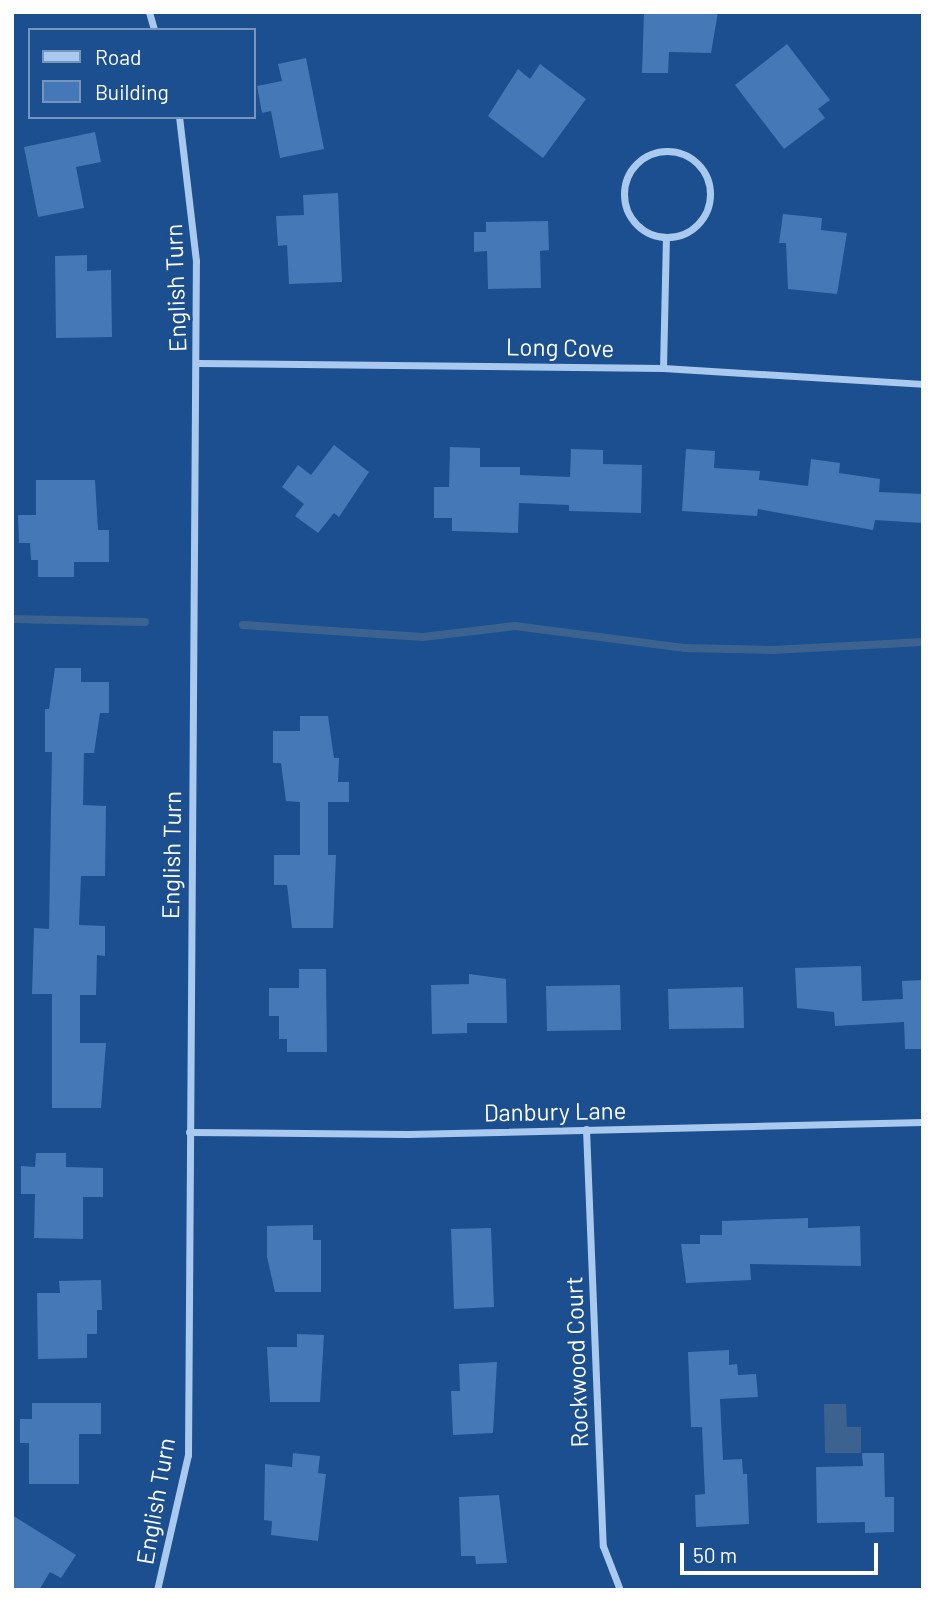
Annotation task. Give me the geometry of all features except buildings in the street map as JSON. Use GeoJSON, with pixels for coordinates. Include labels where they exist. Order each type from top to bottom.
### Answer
{"type":"FeatureCollection","features":[{"type":"Feature","properties":{"kind":"street","name":"English Turn"},"geometry":{"type":"LineString","coordinates":[[157,1590],[188,1455],[197,363],[196,261],[179,119]]}},
{"type":"Feature","properties":{"kind":"street"},"geometry":{"type":"LineString","coordinates":[[659,152],[677,152],[693,160],[705,174],[710,191],[708,209],[698,224],[684,234],[667,238],[649,234],[635,223],[626,207],[624,189],[631,172],[643,159],[659,152]]}},
{"type":"Feature","properties":{"kind":"street"},"geometry":{"type":"LineString","coordinates":[[663,368],[667,238]]}},
{"type":"Feature","properties":{"kind":"street","name":"Long Cove"},"geometry":{"type":"LineString","coordinates":[[197,363],[663,368],[923,384]]}},
{"type":"Feature","properties":{"kind":"street","name":"Danbury Lane"},"geometry":{"type":"LineString","coordinates":[[189,1132],[408,1134],[923,1122]]}},
{"type":"Feature","properties":{"kind":"street","name":"Rockwood Court"},"geometry":{"type":"LineString","coordinates":[[586,1129],[603,1546],[620,1590]]}},
{"type":"Feature","properties":{"kind":"water"},"geometry":{"type":"Polygon","coordinates":[[[824,1404],[846,1404],[847,1427],[861,1427],[861,1453],[825,1453],[824,1404]]]}},
{"type":"Feature","properties":{"kind":"waterway"},"geometry":{"type":"LineString","coordinates":[[12,619],[145,622]]}},
{"type":"Feature","properties":{"kind":"waterway"},"geometry":{"type":"LineString","coordinates":[[243,625],[423,637],[515,626],[684,648],[773,650],[923,642]]}}]}
